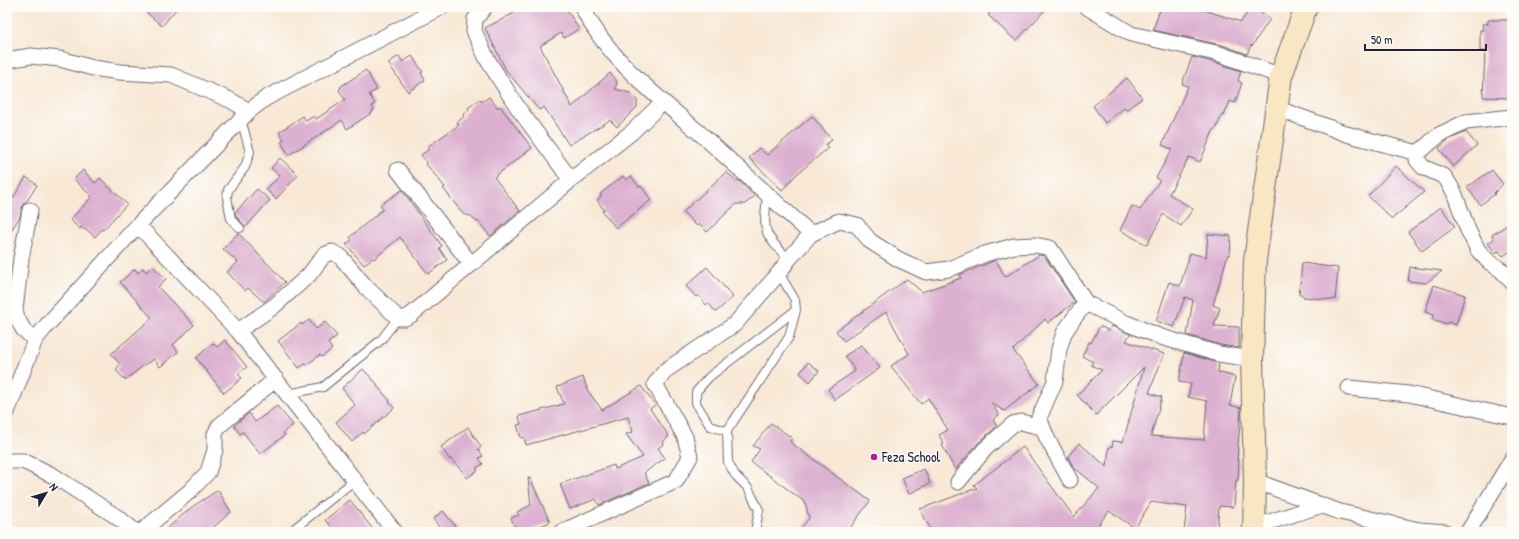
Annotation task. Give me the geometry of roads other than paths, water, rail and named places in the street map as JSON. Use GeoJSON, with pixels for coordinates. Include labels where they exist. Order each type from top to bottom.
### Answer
{"type":"FeatureCollection","features":[{"type":"Feature","properties":{"kind":"main road"},"geometry":{"type":"LineString","coordinates":[[1254,530],[1255,481],[1252,359],[1255,260],[1281,76],[1306,7]]}},
{"type":"Feature","properties":{"kind":"street"},"geometry":{"type":"LineString","coordinates":[[485,7],[475,19],[474,31],[487,59],[518,108],[571,180]]}},
{"type":"Feature","properties":{"kind":"street"},"geometry":{"type":"LineString","coordinates":[[582,7],[587,18],[608,49],[637,79],[810,234]]}},
{"type":"Feature","properties":{"kind":"street"},"geometry":{"type":"LineString","coordinates":[[1087,7],[1131,34],[1220,54],[1281,76]]}},
{"type":"Feature","properties":{"kind":"street"},"geometry":{"type":"LineString","coordinates":[[7,412],[35,340],[47,325],[138,225],[245,115],[266,98],[436,8]]}},
{"type":"Feature","properties":{"kind":"street"},"geometry":{"type":"LineString","coordinates":[[7,60],[32,56],[60,59],[93,68],[120,72],[171,75],[230,100],[245,115]]}},
{"type":"Feature","properties":{"kind":"street"},"geometry":{"type":"LineString","coordinates":[[238,331],[273,307],[309,275],[324,255],[332,252],[340,256],[366,287],[398,318],[405,318],[411,315],[571,180],[632,132],[663,102]]}},
{"type":"Feature","properties":{"kind":"street"},"geometry":{"type":"LineString","coordinates":[[1276,108],[1350,136],[1418,153]]}},
{"type":"Feature","properties":{"kind":"street"},"geometry":{"type":"LineString","coordinates":[[1512,117],[1466,122],[1439,135],[1418,153],[1417,160],[1423,167],[1445,177],[1454,192],[1468,230],[1478,250],[1512,282]]}},
{"type":"Feature","properties":{"kind":"street"},"geometry":{"type":"LineString","coordinates":[[398,170],[471,264]]}},
{"type":"Feature","properties":{"kind":"street"},"geometry":{"type":"LineString","coordinates":[[30,210],[21,260],[15,309],[12,319],[35,340]]}},
{"type":"Feature","properties":{"kind":"street"},"geometry":{"type":"LineString","coordinates":[[561,532],[676,481],[690,457],[685,437],[655,384],[666,370],[735,324],[810,234],[839,221],[856,225],[870,241],[898,258],[926,272],[949,269],[985,254],[1014,246],[1036,245],[1050,248],[1086,304],[1126,323],[1161,337],[1219,354],[1252,359]]}},
{"type":"Feature","properties":{"kind":"street"},"geometry":{"type":"LineString","coordinates":[[138,225],[238,331],[395,532]]}},
{"type":"Feature","properties":{"kind":"street"},"geometry":{"type":"LineString","coordinates":[[1070,480],[1041,427],[1038,418],[1049,396],[1054,381],[1059,349],[1064,332],[1086,304]]}},
{"type":"Feature","properties":{"kind":"street"},"geometry":{"type":"LineString","coordinates":[[141,532],[190,491],[208,472],[215,450],[215,434],[219,426],[276,379]]}},
{"type":"Feature","properties":{"kind":"street"},"geometry":{"type":"LineString","coordinates":[[1349,388],[1409,394],[1512,417]]}},
{"type":"Feature","properties":{"kind":"street"},"geometry":{"type":"LineString","coordinates":[[958,482],[985,449],[1013,424],[1021,422],[1041,427]]}},
{"type":"Feature","properties":{"kind":"street"},"geometry":{"type":"LineString","coordinates":[[1468,532],[1512,459]]}},
{"type":"Feature","properties":{"kind":"street"},"geometry":{"type":"LineString","coordinates":[[7,461],[23,461],[54,476],[136,532]]}},
{"type":"Feature","properties":{"kind":"street"},"geometry":{"type":"LineString","coordinates":[[1255,481],[1340,512],[1419,530],[1445,532]]}},
{"type":"Feature","properties":{"kind":"street"},"geometry":{"type":"LineString","coordinates":[[1254,530],[1322,505]]}},
{"type":"Feature","properties":{"kind":"lane"},"geometry":{"type":"LineString","coordinates":[[240,228],[232,219],[227,197],[228,190],[245,167],[250,152],[245,115]]}},
{"type":"Feature","properties":{"kind":"lane"},"geometry":{"type":"LineString","coordinates":[[767,194],[765,225],[767,233],[773,244],[790,259]]}},
{"type":"Feature","properties":{"kind":"lane"},"geometry":{"type":"LineString","coordinates":[[755,532],[759,510],[748,488],[735,475],[728,462],[727,431],[790,337],[796,310],[796,300],[779,273]]}},
{"type":"Feature","properties":{"kind":"lane"},"geometry":{"type":"LineString","coordinates":[[727,431],[710,426],[696,403],[696,392],[709,377],[796,310]]}},
{"type":"Feature","properties":{"kind":"lane"},"geometry":{"type":"LineString","coordinates":[[288,394],[323,387],[381,340],[398,318]]}},
{"type":"Feature","properties":{"kind":"lane"},"geometry":{"type":"LineString","coordinates":[[290,532],[355,480]]}},
{"type":"Feature","properties":{"kind":"place","name":"Feza School"},"geometry":{"type":"Point","coordinates":[874,457]}}]}
